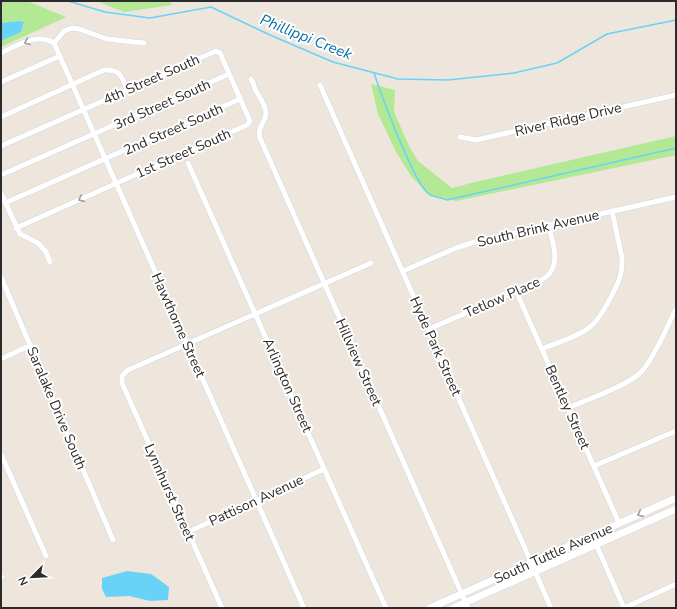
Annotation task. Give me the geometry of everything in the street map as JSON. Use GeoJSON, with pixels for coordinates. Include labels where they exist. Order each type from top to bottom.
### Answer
{"type":"FeatureCollection","features":[{"type":"Feature","properties":{"kind":"main road","name":"South Tuttle Avenue"},"geometry":{"type":"LineString","coordinates":[[430,608],[676,498]]}},
{"type":"Feature","properties":{"kind":"main road","name":"South Tuttle Avenue"},"geometry":{"type":"LineString","coordinates":[[453,608],[467,605],[535,572],[676,509]]}},
{"type":"Feature","properties":{"kind":"street"},"geometry":{"type":"LineString","coordinates":[[1,53],[32,39],[51,40],[54,43],[64,31],[72,28],[107,39],[144,43]]}},
{"type":"Feature","properties":{"kind":"street","name":"Hawthorne Street"},"geometry":{"type":"LineString","coordinates":[[54,43],[304,608]]}},
{"type":"Feature","properties":{"kind":"street","name":"4th Street South"},"geometry":{"type":"LineString","coordinates":[[1,146],[216,51],[219,51],[230,74]]}},
{"type":"Feature","properties":{"kind":"street"},"geometry":{"type":"LineString","coordinates":[[1,82],[60,56]]}},
{"type":"Feature","properties":{"kind":"street"},"geometry":{"type":"LineString","coordinates":[[1,116],[66,88],[100,71],[114,71],[121,75],[127,90]]}},
{"type":"Feature","properties":{"kind":"street"},"geometry":{"type":"LineString","coordinates":[[230,74],[240,99]]}},
{"type":"Feature","properties":{"kind":"street","name":"3rd Street South"},"geometry":{"type":"LineString","coordinates":[[1,175],[230,74]]}},
{"type":"Feature","properties":{"kind":"street","name":"Hillview Street"},"geometry":{"type":"LineString","coordinates":[[252,79],[256,91],[261,97],[265,108],[266,116],[260,126],[260,138],[467,605]]}},
{"type":"Feature","properties":{"kind":"street","name":"Hyde Park Street"},"geometry":{"type":"LineString","coordinates":[[320,85],[551,608]]}},
{"type":"Feature","properties":{"kind":"street","name":"River Ridge Drive"},"geometry":{"type":"LineString","coordinates":[[460,137],[476,140],[676,95]]}},
{"type":"Feature","properties":{"kind":"street","name":"1st Street South"},"geometry":{"type":"LineString","coordinates":[[16,228],[116,182],[247,125],[250,121],[240,99]]}},
{"type":"Feature","properties":{"kind":"street","name":"2nd Street South"},"geometry":{"type":"LineString","coordinates":[[5,203],[240,99]]}},
{"type":"Feature","properties":{"kind":"street","name":"Arlington Street"},"geometry":{"type":"LineString","coordinates":[[188,164],[256,313],[386,608]]}},
{"type":"Feature","properties":{"kind":"street"},"geometry":{"type":"LineString","coordinates":[[1,193],[20,234],[33,240],[42,247],[50,262]]}},
{"type":"Feature","properties":{"kind":"street","name":"South Brink Avenue"},"geometry":{"type":"LineString","coordinates":[[403,271],[466,244],[676,197]]}},
{"type":"Feature","properties":{"kind":"street"},"geometry":{"type":"LineString","coordinates":[[542,349],[590,328],[600,316],[616,285],[621,272],[622,258],[612,211]]}},
{"type":"Feature","properties":{"kind":"street","name":"Tetlow Place"},"geometry":{"type":"LineString","coordinates":[[429,329],[543,279],[551,271],[556,254],[548,225]]}},
{"type":"Feature","properties":{"kind":"street"},"geometry":{"type":"LineString","coordinates":[[188,345],[256,313],[371,263]]}},
{"type":"Feature","properties":{"kind":"street","name":"Saralake Drive South"},"geometry":{"type":"LineString","coordinates":[[1,277],[113,540]]}},
{"type":"Feature","properties":{"kind":"street","name":"Bentley Street"},"geometry":{"type":"LineString","coordinates":[[516,292],[619,523]]}},
{"type":"Feature","properties":{"kind":"street"},"geometry":{"type":"LineString","coordinates":[[568,408],[629,381],[639,374],[649,362],[676,309]]}},
{"type":"Feature","properties":{"kind":"street","name":"Lynnhurst Street"},"geometry":{"type":"LineString","coordinates":[[188,345],[128,370],[123,374],[122,382],[222,608]]}},
{"type":"Feature","properties":{"kind":"street"},"geometry":{"type":"LineString","coordinates":[[1,359],[31,346]]}},
{"type":"Feature","properties":{"kind":"street"},"geometry":{"type":"LineString","coordinates":[[594,466],[676,430]]}},
{"type":"Feature","properties":{"kind":"street"},"geometry":{"type":"LineString","coordinates":[[1,454],[46,556]]}},
{"type":"Feature","properties":{"kind":"street","name":"Pattison Avenue"},"geometry":{"type":"LineString","coordinates":[[188,532],[324,468]]}},
{"type":"Feature","properties":{"kind":"street"},"geometry":{"type":"LineString","coordinates":[[596,544],[624,608],[676,584]]}},
{"type":"Feature","properties":{"kind":"green space"},"geometry":{"type":"Polygon","coordinates":[[[1,1],[27,1],[66,17],[1,47],[1,41],[21,32],[24,22],[18,21],[1,23],[1,1]]]}},
{"type":"Feature","properties":{"kind":"green space"},"geometry":{"type":"Polygon","coordinates":[[[97,1],[170,1],[172,5],[124,12],[97,1]]]}},
{"type":"Feature","properties":{"kind":"green space"},"geometry":{"type":"Polygon","coordinates":[[[371,84],[395,90],[394,112],[410,148],[418,161],[452,188],[676,136],[676,155],[456,201],[430,196],[411,176],[396,152],[378,114],[371,84]]]}},
{"type":"Feature","properties":{"kind":"water"},"geometry":{"type":"Polygon","coordinates":[[[18,21],[24,22],[21,32],[1,41],[1,23],[18,21]]]}},
{"type":"Feature","properties":{"kind":"water"},"geometry":{"type":"Polygon","coordinates":[[[127,571],[151,574],[169,587],[168,600],[150,601],[129,596],[106,597],[102,589],[102,578],[127,571]]]}},
{"type":"Feature","properties":{"kind":"waterway","name":"Phillippi Creek"},"geometry":{"type":"LineString","coordinates":[[68,1],[105,12],[150,18],[211,7],[270,35],[333,62],[398,79],[448,80],[514,73],[557,63],[607,34],[676,20]]}},
{"type":"Feature","properties":{"kind":"waterway"},"geometry":{"type":"LineString","coordinates":[[374,73],[398,138],[415,174],[429,194],[447,200],[676,148]]}}]}
